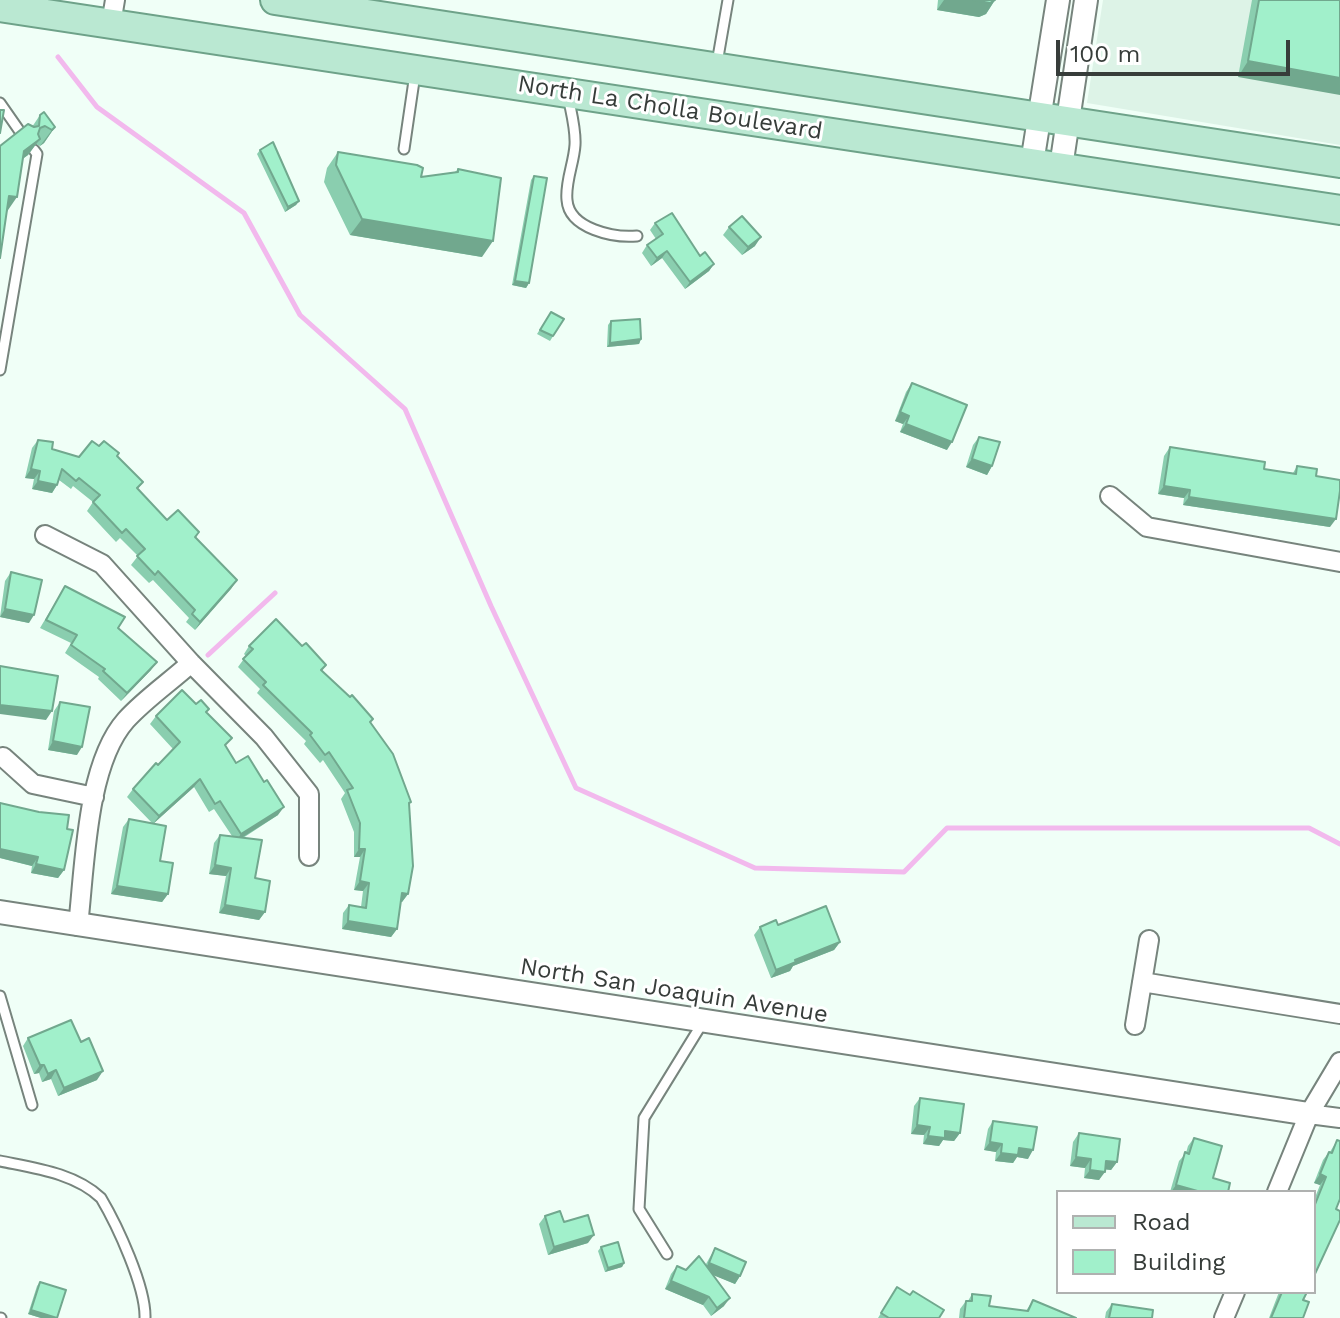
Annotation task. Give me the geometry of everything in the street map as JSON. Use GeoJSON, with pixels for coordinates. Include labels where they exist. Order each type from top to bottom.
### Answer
{"type":"FeatureCollection","features":[{"type":"Feature","properties":{"kind":"main road","name":"North La Cholla Boulevard"},"geometry":{"type":"LineString","coordinates":[[275,0],[1340,163]]}},
{"type":"Feature","properties":{"kind":"main road","name":"North La Cholla Boulevard"},"geometry":{"type":"LineString","coordinates":[[0,7],[113,12],[415,70],[1340,210]]}},
{"type":"Feature","properties":{"kind":"street"},"geometry":{"type":"LineString","coordinates":[[1032,163],[1058,0]]}},
{"type":"Feature","properties":{"kind":"street"},"geometry":{"type":"LineString","coordinates":[[1061,167],[1086,0]]}},
{"type":"Feature","properties":{"kind":"street"},"geometry":{"type":"LineString","coordinates":[[1110,496],[1147,527],[1340,562]]}},
{"type":"Feature","properties":{"kind":"street"},"geometry":{"type":"LineString","coordinates":[[45,535],[102,564],[191,663],[264,737],[309,794],[309,856]]}},
{"type":"Feature","properties":{"kind":"street"},"geometry":{"type":"LineString","coordinates":[[78,926],[94,797],[109,745],[127,720],[191,663]]}},
{"type":"Feature","properties":{"kind":"street"},"geometry":{"type":"LineString","coordinates":[[3,757],[33,784],[94,797]]}},
{"type":"Feature","properties":{"kind":"street","name":"North San Joaquin Avenue"},"geometry":{"type":"LineString","coordinates":[[0,912],[1340,1118]]}},
{"type":"Feature","properties":{"kind":"street"},"geometry":{"type":"LineString","coordinates":[[1135,1025],[1149,940]]}},
{"type":"Feature","properties":{"kind":"street"},"geometry":{"type":"LineString","coordinates":[[1142,982],[1340,1014]]}},
{"type":"Feature","properties":{"kind":"street"},"geometry":{"type":"LineString","coordinates":[[1278,1190],[1309,1114],[1340,1062]]}},
{"type":"Feature","properties":{"kind":"street"},"geometry":{"type":"LineString","coordinates":[[1224,1318],[1234,1294]]}},
{"type":"Feature","properties":{"kind":"lane"},"geometry":{"type":"LineString","coordinates":[[716,67],[728,0]]}},
{"type":"Feature","properties":{"kind":"lane"},"geometry":{"type":"LineString","coordinates":[[404,149],[415,70]]}},
{"type":"Feature","properties":{"kind":"lane"},"geometry":{"type":"LineString","coordinates":[[567,93],[575,141],[566,199],[569,210],[597,232],[637,236]]}},
{"type":"Feature","properties":{"kind":"lane"},"geometry":{"type":"LineString","coordinates":[[0,103],[23,136]]}},
{"type":"Feature","properties":{"kind":"lane"},"geometry":{"type":"LineString","coordinates":[[0,370],[37,154],[34,150]]}},
{"type":"Feature","properties":{"kind":"lane"},"geometry":{"type":"LineString","coordinates":[[0,996],[32,1105]]}},
{"type":"Feature","properties":{"kind":"lane"},"geometry":{"type":"LineString","coordinates":[[667,1254],[639,1209],[644,1118],[704,1022]]}},
{"type":"Feature","properties":{"kind":"lane"},"geometry":{"type":"LineString","coordinates":[[0,1161],[62,1176],[81,1183],[101,1198],[136,1275],[145,1318]]}},
{"type":"Feature","properties":{"kind":"shaded area"},"geometry":{"type":"Polygon","coordinates":[[[1103,0],[1340,0],[1340,145],[1087,103],[1103,0]]]}},
{"type":"Feature","properties":{"kind":"building"},"geometry":{"type":"Polygon","coordinates":[[[1259,0],[1340,0],[1340,78],[1248,61],[1259,0]]]}},
{"type":"Feature","properties":{"kind":"building"},"geometry":{"type":"Polygon","coordinates":[[[0,110],[4,110],[0,133],[0,110]]]}},
{"type":"Feature","properties":{"kind":"building"},"geometry":{"type":"Polygon","coordinates":[[[44,112],[55,127],[52,130],[45,126],[40,128],[40,139],[24,151],[17,197],[9,196],[0,258],[0,146],[28,124],[39,126],[40,115],[44,112]]]}},
{"type":"Feature","properties":{"kind":"building"},"geometry":{"type":"Polygon","coordinates":[[[273,142],[299,201],[288,207],[260,150],[273,142]]]}},
{"type":"Feature","properties":{"kind":"building"},"geometry":{"type":"Polygon","coordinates":[[[338,152],[417,165],[423,168],[421,177],[458,172],[458,169],[501,178],[493,241],[362,219],[336,165],[338,152]]]}},
{"type":"Feature","properties":{"kind":"building"},"geometry":{"type":"Polygon","coordinates":[[[534,176],[547,178],[529,283],[515,281],[534,176]]]}},
{"type":"Feature","properties":{"kind":"building"},"geometry":{"type":"Polygon","coordinates":[[[672,213],[700,256],[705,252],[714,264],[690,282],[667,251],[657,258],[647,245],[663,234],[655,223],[672,213]]]}},
{"type":"Feature","properties":{"kind":"building"},"geometry":{"type":"Polygon","coordinates":[[[742,216],[761,237],[748,247],[729,227],[742,216]]]}},
{"type":"Feature","properties":{"kind":"building"},"geometry":{"type":"Polygon","coordinates":[[[551,312],[564,319],[553,336],[540,330],[551,312]]]}},
{"type":"Feature","properties":{"kind":"building"},"geometry":{"type":"Polygon","coordinates":[[[640,319],[641,339],[610,343],[611,321],[640,319]]]}},
{"type":"Feature","properties":{"kind":"building"},"geometry":{"type":"Polygon","coordinates":[[[912,383],[967,405],[952,442],[906,424],[909,416],[900,412],[912,383]]]}},
{"type":"Feature","properties":{"kind":"building"},"geometry":{"type":"Polygon","coordinates":[[[979,437],[1000,442],[992,466],[972,459],[979,437]]]}},
{"type":"Feature","properties":{"kind":"building"},"geometry":{"type":"Polygon","coordinates":[[[38,440],[53,442],[52,449],[79,457],[92,441],[99,446],[104,441],[119,453],[117,456],[143,482],[137,488],[167,520],[178,510],[199,532],[195,537],[237,580],[200,622],[192,614],[195,610],[158,571],[155,575],[137,556],[145,549],[126,529],[122,533],[93,502],[100,495],[62,469],[57,485],[38,481],[40,471],[31,469],[38,440]]]}},
{"type":"Feature","properties":{"kind":"building"},"geometry":{"type":"Polygon","coordinates":[[[1170,447],[1265,462],[1264,469],[1296,474],[1297,466],[1317,469],[1316,476],[1340,480],[1336,519],[1189,497],[1190,490],[1164,486],[1170,447]]]}},
{"type":"Feature","properties":{"kind":"building"},"geometry":{"type":"Polygon","coordinates":[[[11,572],[42,580],[34,615],[5,609],[11,572]]]}},
{"type":"Feature","properties":{"kind":"building"},"geometry":{"type":"Polygon","coordinates":[[[65,586],[125,617],[118,628],[157,662],[127,693],[103,671],[105,669],[71,645],[77,635],[46,620],[65,586]]]}},
{"type":"Feature","properties":{"kind":"building"},"geometry":{"type":"Polygon","coordinates":[[[276,619],[302,646],[306,643],[326,665],[321,670],[350,697],[352,695],[373,719],[370,722],[393,754],[411,802],[413,866],[408,894],[402,893],[397,929],[348,921],[349,905],[366,908],[369,883],[360,881],[365,849],[359,849],[360,823],[347,790],[353,788],[329,752],[325,755],[310,735],[312,733],[263,685],[266,682],[243,659],[253,649],[249,646],[276,619]]]}},
{"type":"Feature","properties":{"kind":"building"},"geometry":{"type":"Polygon","coordinates":[[[0,666],[58,676],[52,711],[0,705],[0,666]]]}},
{"type":"Feature","properties":{"kind":"building"},"geometry":{"type":"Polygon","coordinates":[[[182,690],[196,704],[201,700],[209,709],[206,712],[232,738],[225,745],[236,763],[248,756],[284,807],[241,834],[220,801],[215,804],[200,779],[159,816],[133,789],[180,742],[156,716],[182,690]]]}},
{"type":"Feature","properties":{"kind":"building"},"geometry":{"type":"Polygon","coordinates":[[[60,702],[90,707],[82,747],[53,741],[60,702]]]}},
{"type":"Feature","properties":{"kind":"building"},"geometry":{"type":"Polygon","coordinates":[[[0,803],[69,815],[67,829],[73,830],[64,870],[36,864],[38,857],[0,849],[0,803]]]}},
{"type":"Feature","properties":{"kind":"building"},"geometry":{"type":"Polygon","coordinates":[[[129,819],[166,826],[160,861],[173,863],[168,894],[117,886],[129,819]]]}},
{"type":"Feature","properties":{"kind":"building"},"geometry":{"type":"Polygon","coordinates":[[[220,835],[262,840],[255,878],[270,881],[265,912],[225,905],[231,868],[215,865],[220,835]]]}},
{"type":"Feature","properties":{"kind":"building"},"geometry":{"type":"Polygon","coordinates":[[[826,906],[840,942],[776,970],[760,927],[776,920],[778,925],[826,906]]]}},
{"type":"Feature","properties":{"kind":"building"},"geometry":{"type":"Polygon","coordinates":[[[71,1020],[81,1042],[89,1038],[103,1071],[64,1088],[56,1070],[48,1074],[44,1065],[40,1065],[28,1038],[71,1020]]]}},
{"type":"Feature","properties":{"kind":"building"},"geometry":{"type":"Polygon","coordinates":[[[920,1098],[964,1104],[960,1133],[945,1131],[945,1138],[928,1136],[930,1127],[917,1125],[920,1098]]]}},
{"type":"Feature","properties":{"kind":"building"},"geometry":{"type":"Polygon","coordinates":[[[993,1121],[1037,1127],[1033,1150],[1019,1148],[1018,1155],[1001,1153],[1002,1144],[990,1142],[993,1121]]]}},
{"type":"Feature","properties":{"kind":"building"},"geometry":{"type":"Polygon","coordinates":[[[1079,1133],[1120,1139],[1117,1162],[1106,1161],[1105,1172],[1090,1170],[1091,1159],[1076,1157],[1079,1133]]]}},
{"type":"Feature","properties":{"kind":"building"},"geometry":{"type":"Polygon","coordinates":[[[1194,1138],[1222,1146],[1213,1178],[1230,1183],[1228,1190],[1194,1190],[1176,1185],[1185,1152],[1189,1154],[1194,1138]]]}},
{"type":"Feature","properties":{"kind":"building"},"geometry":{"type":"Polygon","coordinates":[[[1337,1140],[1340,1141],[1340,1199],[1336,1209],[1340,1211],[1340,1220],[1316,1272],[1316,1202],[1326,1177],[1320,1174],[1329,1152],[1332,1153],[1337,1140]]]}},
{"type":"Feature","properties":{"kind":"building"},"geometry":{"type":"Polygon","coordinates":[[[560,1211],[564,1222],[588,1215],[594,1235],[554,1247],[545,1216],[560,1211]]]}},
{"type":"Feature","properties":{"kind":"building"},"geometry":{"type":"Polygon","coordinates":[[[618,1242],[624,1263],[608,1268],[601,1247],[618,1242]]]}},
{"type":"Feature","properties":{"kind":"building"},"geometry":{"type":"Polygon","coordinates":[[[715,1248],[746,1262],[740,1276],[709,1263],[715,1248]]]}},
{"type":"Feature","properties":{"kind":"building"},"geometry":{"type":"Polygon","coordinates":[[[699,1256],[730,1298],[717,1308],[709,1297],[671,1281],[677,1266],[686,1270],[699,1256]]]}},
{"type":"Feature","properties":{"kind":"building"},"geometry":{"type":"Polygon","coordinates":[[[40,1282],[66,1290],[57,1318],[31,1310],[40,1282]]]}},
{"type":"Feature","properties":{"kind":"building"},"geometry":{"type":"Polygon","coordinates":[[[897,1287],[910,1295],[913,1291],[944,1310],[939,1318],[889,1318],[881,1313],[897,1287]]]}},
{"type":"Feature","properties":{"kind":"building"},"geometry":{"type":"Polygon","coordinates":[[[972,1294],[991,1296],[989,1306],[1028,1311],[1033,1300],[1076,1318],[964,1318],[966,1301],[972,1301],[972,1294]]]}},
{"type":"Feature","properties":{"kind":"building"},"geometry":{"type":"Polygon","coordinates":[[[1281,1294],[1306,1294],[1303,1300],[1309,1302],[1303,1318],[1271,1318],[1281,1294]]]}},
{"type":"Feature","properties":{"kind":"building"},"geometry":{"type":"Polygon","coordinates":[[[1112,1304],[1153,1310],[1152,1318],[1109,1318],[1112,1304]]]}},
{"type":"Feature","properties":{"kind":"waterway"},"geometry":{"type":"LineString","coordinates":[[58,57],[97,107],[244,213],[300,315],[405,409],[491,606],[576,788],[755,868],[904,872],[947,828],[1309,828],[1340,844]]}},
{"type":"Feature","properties":{"kind":"waterway"},"geometry":{"type":"LineString","coordinates":[[208,655],[275,593]]}}]}
